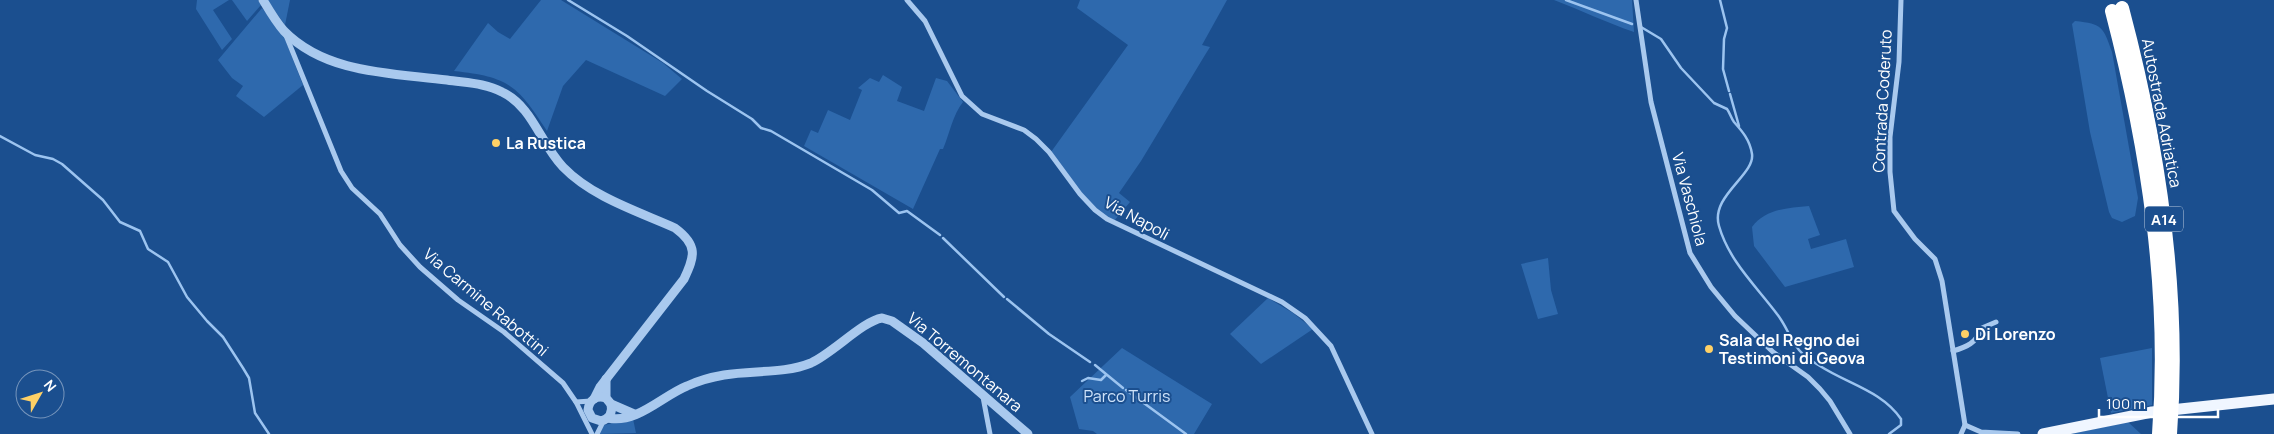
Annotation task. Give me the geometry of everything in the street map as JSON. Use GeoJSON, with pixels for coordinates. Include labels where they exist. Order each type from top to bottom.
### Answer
{"type":"FeatureCollection","features":[{"type":"Feature","properties":{"kind":"highway","name":"Autostrada Adriatica"},"geometry":{"type":"LineString","coordinates":[[2159,434],[2162,316],[2153,216],[2138,116],[2117,10],[2148,114],[2163,212],[2172,307],[2170,434]]}},
{"type":"Feature","properties":{"kind":"main road"},"geometry":{"type":"LineString","coordinates":[[2043,434],[2152,412],[2274,399]]}},
{"type":"Feature","properties":{"kind":"street"},"geometry":{"type":"LineString","coordinates":[[263,0],[284,31],[300,45],[314,53],[352,68],[482,84],[500,91],[522,105],[548,149],[578,180],[612,200],[675,228],[683,234],[693,249],[693,259],[684,279],[606,379],[592,400],[588,410],[590,415],[597,421],[625,419],[634,414]]}},
{"type":"Feature","properties":{"kind":"street","name":"Via Napoli"},"geometry":{"type":"LineString","coordinates":[[907,0],[925,21],[962,96],[982,114],[1024,130],[1036,139],[1095,210],[1124,229],[1282,302],[1312,324],[1330,346],[1372,434]]}},
{"type":"Feature","properties":{"kind":"street","name":"Via Vaschiola"},"geometry":{"type":"LineString","coordinates":[[1636,0],[1651,102],[1690,253],[1711,288],[1735,316],[1773,352],[1820,389],[1830,401],[1850,434]]}},
{"type":"Feature","properties":{"kind":"street","name":"Contrada Coderuto"},"geometry":{"type":"LineString","coordinates":[[1901,0],[1899,62],[1890,137],[1890,172],[1894,211],[1915,239],[1935,259],[1942,281],[1965,425]]}},
{"type":"Feature","properties":{"kind":"street","name":"Via Carmine Rabottini"},"geometry":{"type":"LineString","coordinates":[[284,31],[341,171],[352,188],[380,214],[400,245],[420,268],[458,300],[504,332],[557,377],[576,402],[592,434]]}},
{"type":"Feature","properties":{"kind":"street","name":"Via Torremontanara"},"geometry":{"type":"LineString","coordinates":[[634,414],[688,385],[724,375],[770,371],[810,364],[834,350],[865,327],[882,318],[892,321],[923,343],[1028,434]]}},
{"type":"Feature","properties":{"kind":"street"},"geometry":{"type":"LineString","coordinates":[[1953,351],[1970,345],[1976,340],[1982,328],[1996,322]]}},
{"type":"Feature","properties":{"kind":"street"},"geometry":{"type":"LineString","coordinates":[[597,434],[611,413],[606,379]]}},
{"type":"Feature","properties":{"kind":"street"},"geometry":{"type":"LineString","coordinates":[[983,394],[990,434]]}},
{"type":"Feature","properties":{"kind":"street"},"geometry":{"type":"LineString","coordinates":[[576,402],[608,401],[634,414]]}},
{"type":"Feature","properties":{"kind":"street"},"geometry":{"type":"LineString","coordinates":[[1961,434],[1965,425],[1981,432],[2018,434]]}},
{"type":"Feature","properties":{"kind":"green space"},"geometry":{"type":"Polygon","coordinates":[[[197,0],[229,0],[213,10],[232,39],[222,50],[196,9],[197,0]]]}},
{"type":"Feature","properties":{"kind":"green space"},"geometry":{"type":"Polygon","coordinates":[[[232,0],[258,0],[261,5],[247,21],[232,0]]]}},
{"type":"Feature","properties":{"kind":"green space"},"geometry":{"type":"Polygon","coordinates":[[[267,0],[290,0],[285,25],[267,0]]]}},
{"type":"Feature","properties":{"kind":"green space"},"geometry":{"type":"Polygon","coordinates":[[[541,0],[561,0],[663,63],[682,79],[665,96],[586,60],[563,86],[547,131],[528,103],[510,86],[488,76],[454,71],[488,23],[510,39],[541,0]]]}},
{"type":"Feature","properties":{"kind":"green space"},"geometry":{"type":"Polygon","coordinates":[[[1080,0],[1227,0],[1202,45],[1210,47],[1141,161],[1119,193],[1130,202],[1114,221],[1087,199],[1051,152],[1128,45],[1077,8],[1080,0]]]}},
{"type":"Feature","properties":{"kind":"green space"},"geometry":{"type":"Polygon","coordinates":[[[1554,0],[1632,0],[1634,32],[1614,25],[1554,0]]]}},
{"type":"Feature","properties":{"kind":"green space"},"geometry":{"type":"Polygon","coordinates":[[[262,8],[283,34],[303,85],[264,117],[236,96],[243,86],[232,78],[218,60],[262,8]]]}},
{"type":"Feature","properties":{"kind":"green space"},"geometry":{"type":"Polygon","coordinates":[[[2075,21],[2101,28],[2112,52],[2138,198],[2135,216],[2122,222],[2112,218],[2109,212],[2090,132],[2072,24],[2075,21]]]}},
{"type":"Feature","properties":{"kind":"green space"},"geometry":{"type":"Polygon","coordinates":[[[883,75],[902,87],[897,101],[924,111],[936,78],[947,81],[963,102],[954,118],[943,149],[940,149],[913,209],[804,146],[811,130],[818,133],[828,110],[850,120],[862,90],[858,88],[870,78],[879,82],[883,75]]]}},
{"type":"Feature","properties":{"kind":"green space"},"geometry":{"type":"Polygon","coordinates":[[[1809,206],[1820,235],[1808,239],[1811,249],[1846,239],[1854,267],[1785,287],[1754,246],[1752,227],[1763,216],[1778,210],[1809,206]]]}},
{"type":"Feature","properties":{"kind":"green space"},"geometry":{"type":"Polygon","coordinates":[[[1548,258],[1551,290],[1558,314],[1538,319],[1521,264],[1548,258]]]}},
{"type":"Feature","properties":{"kind":"green space"},"geometry":{"type":"Polygon","coordinates":[[[1268,298],[1293,313],[1313,329],[1261,364],[1230,334],[1268,298]]]}},
{"type":"Feature","properties":{"kind":"green space","name":"Parco Turris"},"geometry":{"type":"Polygon","coordinates":[[[1122,348],[1212,404],[1194,434],[1097,434],[1093,431],[1079,429],[1070,397],[1122,348]]]}},
{"type":"Feature","properties":{"kind":"green space"},"geometry":{"type":"Polygon","coordinates":[[[2152,348],[2152,405],[2111,413],[2100,358],[2152,348]]]}},
{"type":"Feature","properties":{"kind":"green space"},"geometry":{"type":"Polygon","coordinates":[[[633,419],[636,433],[598,434],[604,425],[633,419]]]}},
{"type":"Feature","properties":{"kind":"green space"},"geometry":{"type":"Polygon","coordinates":[[[2128,422],[2141,434],[2070,434],[2128,422]]]}},
{"type":"Feature","properties":{"kind":"waterway"},"geometry":{"type":"LineString","coordinates":[[568,0],[627,36],[707,91],[752,119],[761,128],[771,131],[872,190],[899,213],[907,211],[940,235]]}},
{"type":"Feature","properties":{"kind":"waterway"},"geometry":{"type":"LineString","coordinates":[[1566,0],[1632,24]]}},
{"type":"Feature","properties":{"kind":"waterway"},"geometry":{"type":"LineString","coordinates":[[1720,0],[1727,28],[1724,39],[1723,69],[1729,91]]}},
{"type":"Feature","properties":{"kind":"waterway"},"geometry":{"type":"LineString","coordinates":[[1641,27],[1661,39],[1681,68],[1714,103],[1727,109],[1748,140],[1752,154],[1751,162],[1747,170],[1726,196],[1718,215],[1719,226],[1729,251],[1780,318],[1801,352],[1812,361],[1884,401],[1893,409],[1901,419],[1901,425],[1889,434]]}},
{"type":"Feature","properties":{"kind":"waterway"},"geometry":{"type":"LineString","coordinates":[[1730,94],[1739,126]]}},
{"type":"Feature","properties":{"kind":"waterway"},"geometry":{"type":"LineString","coordinates":[[0,136],[35,155],[53,159],[62,164],[103,200],[120,222],[140,231],[148,249],[168,262],[187,297],[223,337],[249,378],[255,413],[269,434]]}},
{"type":"Feature","properties":{"kind":"waterway"},"geometry":{"type":"LineString","coordinates":[[943,238],[1004,297]]}},
{"type":"Feature","properties":{"kind":"waterway"},"geometry":{"type":"LineString","coordinates":[[1007,299],[1049,334],[1090,362]]}},
{"type":"Feature","properties":{"kind":"waterway"},"geometry":{"type":"LineString","coordinates":[[1095,365],[1123,388]]}},
{"type":"Feature","properties":{"kind":"waterway"},"geometry":{"type":"LineString","coordinates":[[1082,381],[1088,378],[1101,380],[1106,375]]}},
{"type":"Feature","properties":{"kind":"waterway"},"geometry":{"type":"LineString","coordinates":[[1126,390],[1186,434]]}},
{"type":"Feature","properties":{"kind":"place","name":"La Rustica"},"geometry":{"type":"Point","coordinates":[496,143]}},
{"type":"Feature","properties":{"kind":"place","name":"Di Lorenzo"},"geometry":{"type":"Point","coordinates":[1965,334]}},
{"type":"Feature","properties":{"kind":"place","name":"Sala del Regno dei Testimoni di Geova"},"geometry":{"type":"Point","coordinates":[1709,349]}}]}
